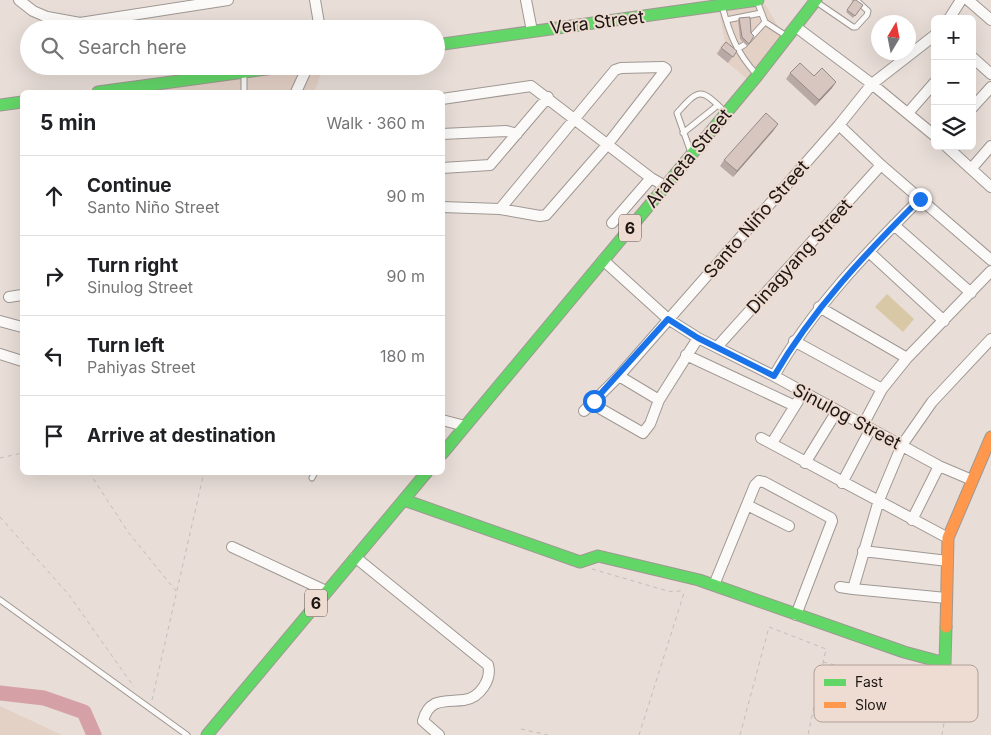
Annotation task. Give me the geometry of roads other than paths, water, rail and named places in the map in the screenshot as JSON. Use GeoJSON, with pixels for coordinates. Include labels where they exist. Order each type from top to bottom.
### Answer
{"type":"FeatureCollection","features":[{"type":"Feature","properties":{"kind":"main road","name":"Vera Street"},"geometry":{"type":"LineString","coordinates":[[445,44],[757,0]]}},
{"type":"Feature","properties":{"kind":"main road","name":"Araneta Street"},"geometry":{"type":"LineString","coordinates":[[445,450],[692,154],[722,109],[757,76],[816,1]]}},
{"type":"Feature","properties":{"kind":"main road"},"geometry":{"type":"LineString","coordinates":[[143,90],[232,75]]}},
{"type":"Feature","properties":{"kind":"main road"},"geometry":{"type":"LineString","coordinates":[[0,105],[20,102]]}},
{"type":"Feature","properties":{"kind":"main road"},"geometry":{"type":"LineString","coordinates":[[404,500],[580,562],[587,558],[598,556],[687,584],[714,585],[904,652],[945,663],[948,538],[991,437]]}},
{"type":"Feature","properties":{"kind":"main road","name":"6"},"geometry":{"type":"LineString","coordinates":[[207,735],[404,500],[420,475]]}},
{"type":"Feature","properties":{"kind":"street"},"geometry":{"type":"LineString","coordinates":[[19,0],[33,11],[47,17],[67,20]]}},
{"type":"Feature","properties":{"kind":"street"},"geometry":{"type":"LineString","coordinates":[[93,20],[228,0]]}},
{"type":"Feature","properties":{"kind":"street"},"geometry":{"type":"LineString","coordinates":[[315,0],[318,20]]}},
{"type":"Feature","properties":{"kind":"street"},"geometry":{"type":"LineString","coordinates":[[526,0],[532,31]]}},
{"type":"Feature","properties":{"kind":"street"},"geometry":{"type":"LineString","coordinates":[[951,15],[961,0]]}},
{"type":"Feature","properties":{"kind":"street"},"geometry":{"type":"LineString","coordinates":[[968,0],[991,20]]}},
{"type":"Feature","properties":{"kind":"street"},"geometry":{"type":"LineString","coordinates":[[796,28],[872,84],[931,133]]}},
{"type":"Feature","properties":{"kind":"street","name":"Santo Niño Street"},"geometry":{"type":"LineString","coordinates":[[584,411],[618,376],[839,125],[872,84],[931,38]]}},
{"type":"Feature","properties":{"kind":"street"},"geometry":{"type":"LineString","coordinates":[[975,60],[991,74]]}},
{"type":"Feature","properties":{"kind":"street"},"geometry":{"type":"LineString","coordinates":[[445,207],[500,209],[543,216],[607,145],[666,69],[663,67],[618,68],[574,118],[500,209]]}},
{"type":"Feature","properties":{"kind":"street"},"geometry":{"type":"LineString","coordinates":[[297,90],[304,75]]}},
{"type":"Feature","properties":{"kind":"street"},"geometry":{"type":"LineString","coordinates":[[445,102],[528,86],[548,97],[607,145],[651,178],[666,186]]}},
{"type":"Feature","properties":{"kind":"street"},"geometry":{"type":"LineString","coordinates":[[908,113],[931,87]]}},
{"type":"Feature","properties":{"kind":"street"},"geometry":{"type":"LineString","coordinates":[[975,105],[991,87]]}},
{"type":"Feature","properties":{"kind":"street"},"geometry":{"type":"LineString","coordinates":[[445,168],[490,165],[548,97]]}},
{"type":"Feature","properties":{"kind":"street"},"geometry":{"type":"LineString","coordinates":[[839,125],[881,165],[991,260]]}},
{"type":"Feature","properties":{"kind":"street"},"geometry":{"type":"LineString","coordinates":[[445,134],[506,131],[517,134]]}},
{"type":"Feature","properties":{"kind":"street"},"geometry":{"type":"LineString","coordinates":[[971,169],[991,146]]}},
{"type":"Feature","properties":{"kind":"street"},"geometry":{"type":"LineString","coordinates":[[950,150],[991,187]]}},
{"type":"Feature","properties":{"kind":"street","name":"Dinagyang Street"},"geometry":{"type":"LineString","coordinates":[[717,347],[881,165]]}},
{"type":"Feature","properties":{"kind":"street"},"geometry":{"type":"LineString","coordinates":[[612,223],[651,178]]}},
{"type":"Feature","properties":{"kind":"street"},"geometry":{"type":"LineString","coordinates":[[774,376],[794,341],[819,307],[920,199]]}},
{"type":"Feature","properties":{"kind":"street"},"geometry":{"type":"LineString","coordinates":[[894,225],[970,293]]}},
{"type":"Feature","properties":{"kind":"street"},"geometry":{"type":"LineString","coordinates":[[869,252],[944,320]]}},
{"type":"Feature","properties":{"kind":"street","name":"Sinulog Street"},"geometry":{"type":"LineString","coordinates":[[603,260],[668,319],[698,338],[774,376],[866,428],[902,445],[939,466],[972,480]]}},
{"type":"Feature","properties":{"kind":"street"},"geometry":{"type":"LineString","coordinates":[[842,483],[882,389],[907,358],[991,271]]}},
{"type":"Feature","properties":{"kind":"street"},"geometry":{"type":"LineString","coordinates":[[9,297],[20,295]]}},
{"type":"Feature","properties":{"kind":"street"},"geometry":{"type":"LineString","coordinates":[[819,307],[907,358]]}},
{"type":"Feature","properties":{"kind":"street"},"geometry":{"type":"LineString","coordinates":[[0,321],[20,326]]}},
{"type":"Feature","properties":{"kind":"street"},"geometry":{"type":"LineString","coordinates":[[594,401],[601,409],[642,433],[650,424],[659,400],[698,338]]}},
{"type":"Feature","properties":{"kind":"street"},"geometry":{"type":"LineString","coordinates":[[853,589],[879,500],[902,445],[932,402],[991,339]]}},
{"type":"Feature","properties":{"kind":"street"},"geometry":{"type":"LineString","coordinates":[[794,341],[882,389]]}},
{"type":"Feature","properties":{"kind":"street"},"geometry":{"type":"LineString","coordinates":[[0,354],[20,360]]}},
{"type":"Feature","properties":{"kind":"street"},"geometry":{"type":"LineString","coordinates":[[686,355],[796,406]]}},
{"type":"Feature","properties":{"kind":"street"},"geometry":{"type":"LineString","coordinates":[[618,376],[659,400]]}},
{"type":"Feature","properties":{"kind":"street"},"geometry":{"type":"LineString","coordinates":[[772,443],[796,406],[802,392]]}},
{"type":"Feature","properties":{"kind":"street"},"geometry":{"type":"LineString","coordinates":[[805,463],[836,411]]}},
{"type":"Feature","properties":{"kind":"street"},"geometry":{"type":"LineString","coordinates":[[445,421],[465,426]]}},
{"type":"Feature","properties":{"kind":"street"},"geometry":{"type":"LineString","coordinates":[[762,438],[842,483],[879,500],[912,520],[948,538]]}},
{"type":"Feature","properties":{"kind":"street"},"geometry":{"type":"LineString","coordinates":[[912,520],[939,466]]}},
{"type":"Feature","properties":{"kind":"street"},"geometry":{"type":"LineString","coordinates":[[714,585],[759,481],[831,518],[832,522],[796,615]]}},
{"type":"Feature","properties":{"kind":"street"},"geometry":{"type":"LineString","coordinates":[[747,505],[789,526]]}},
{"type":"Feature","properties":{"kind":"street"},"geometry":{"type":"LineString","coordinates":[[232,547],[326,591]]}},
{"type":"Feature","properties":{"kind":"street"},"geometry":{"type":"LineString","coordinates":[[863,551],[948,561]]}},
{"type":"Feature","properties":{"kind":"street"},"geometry":{"type":"LineString","coordinates":[[355,557],[488,665],[489,675],[481,690],[465,700],[443,700],[425,713],[423,721],[439,735]]}},
{"type":"Feature","properties":{"kind":"street"},"geometry":{"type":"LineString","coordinates":[[840,587],[946,598]]}},
{"type":"Feature","properties":{"kind":"lane"},"geometry":{"type":"LineString","coordinates":[[757,0],[765,22],[788,37]]}},
{"type":"Feature","properties":{"kind":"lane"},"geometry":{"type":"LineString","coordinates":[[816,1],[853,27],[859,26],[867,16],[865,7],[856,0]]}},
{"type":"Feature","properties":{"kind":"lane"},"geometry":{"type":"LineString","coordinates":[[722,6],[737,49],[757,76]]}},
{"type":"Feature","properties":{"kind":"lane"},"geometry":{"type":"LineString","coordinates":[[726,20],[761,12]]}},
{"type":"Feature","properties":{"kind":"lane"},"geometry":{"type":"LineString","coordinates":[[737,49],[744,45],[765,22]]}},
{"type":"Feature","properties":{"kind":"lane"},"geometry":{"type":"LineString","coordinates":[[244,75],[244,90]]}},
{"type":"Feature","properties":{"kind":"lane"},"geometry":{"type":"LineString","coordinates":[[683,133],[722,109],[708,95],[702,92],[695,94],[677,113],[683,133],[692,154]]}},
{"type":"Feature","properties":{"kind":"lane"},"geometry":{"type":"LineString","coordinates":[[0,600],[187,735]]}},
{"type":"Feature","properties":{"kind":"waterway"},"geometry":{"type":"LineString","coordinates":[[0,693],[44,698],[84,712],[94,735]]}}]}
